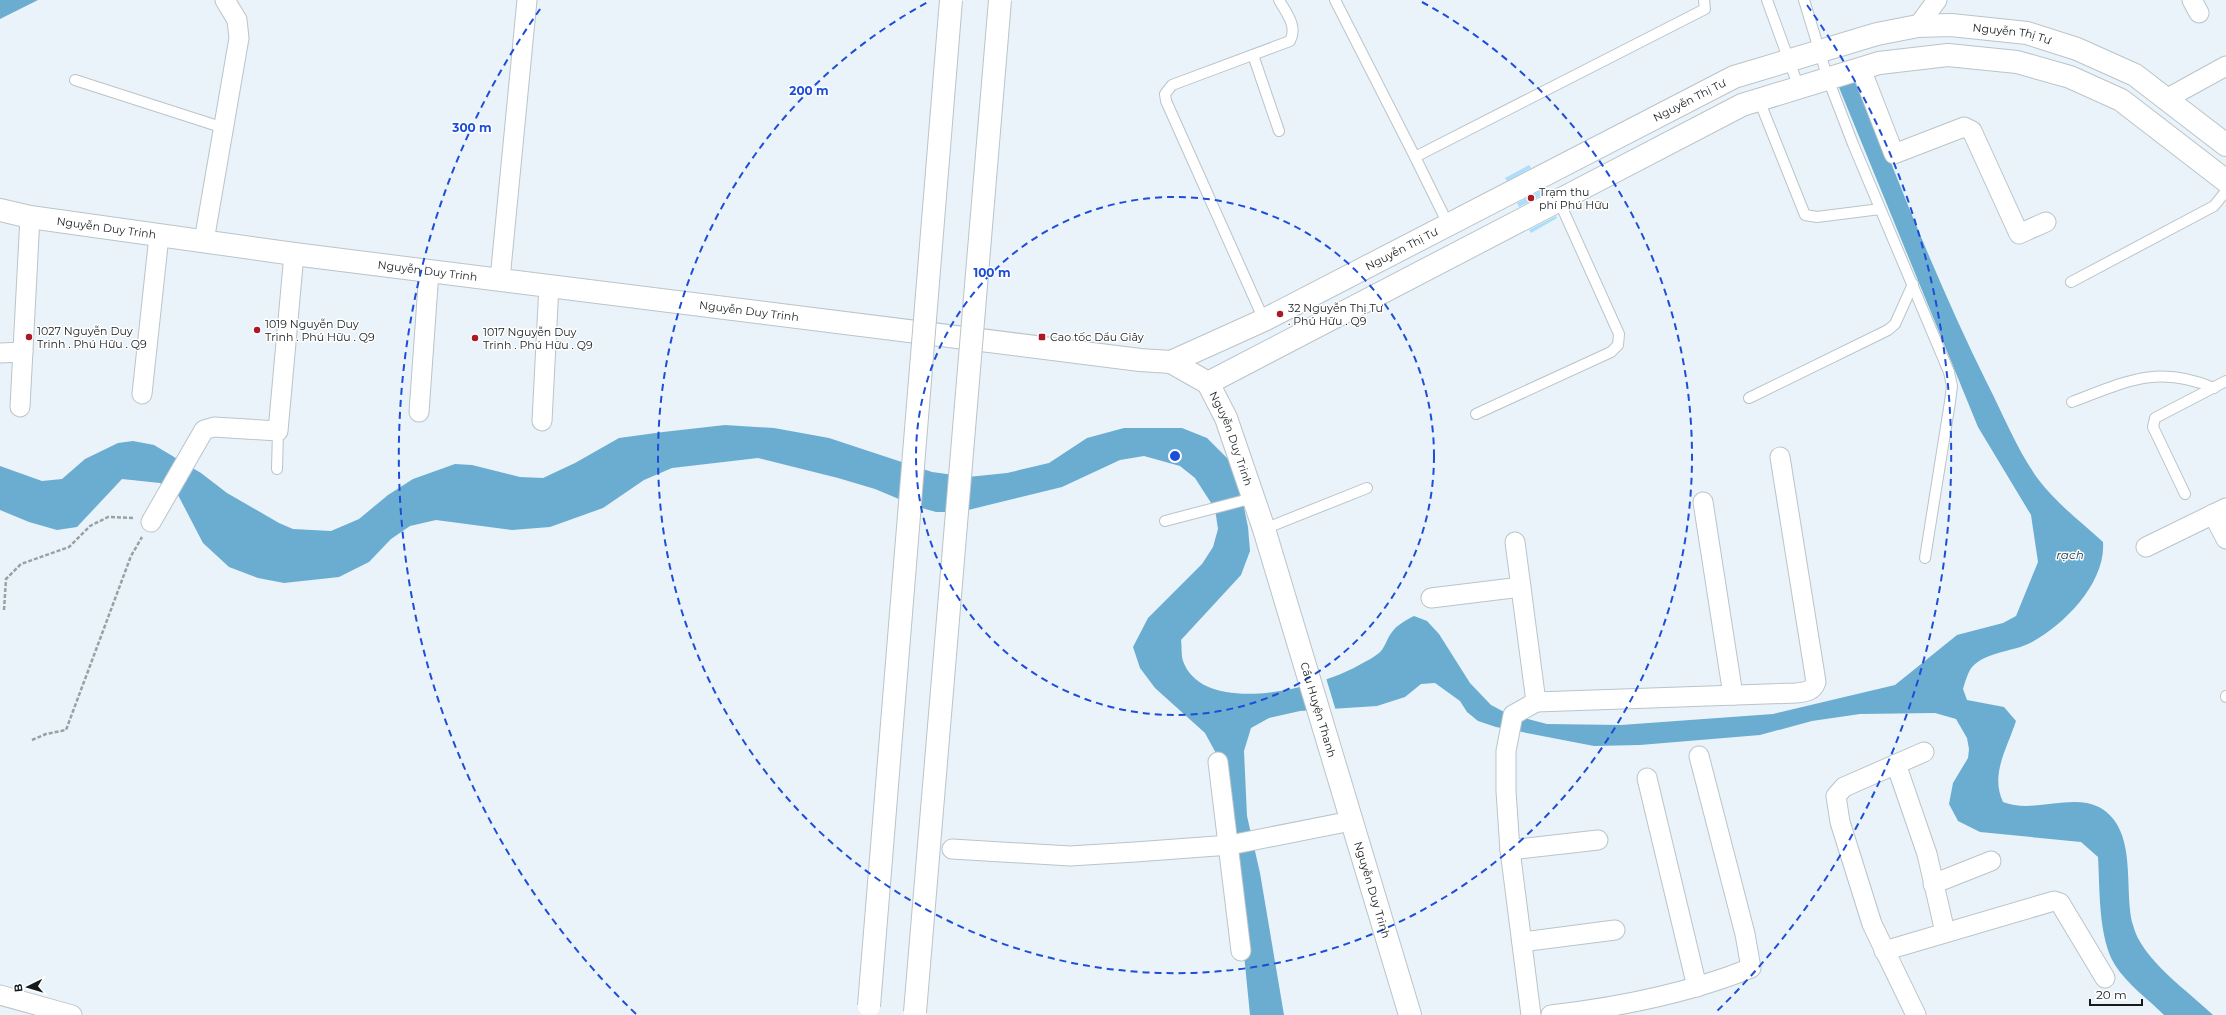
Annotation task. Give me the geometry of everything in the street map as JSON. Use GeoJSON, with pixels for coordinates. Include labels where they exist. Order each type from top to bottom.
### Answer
{"type":"FeatureCollection","features":[{"type":"Feature","properties":{"kind":"main road"},"geometry":{"type":"LineString","coordinates":[[869,1006],[951,0]]}},
{"type":"Feature","properties":{"kind":"main road"},"geometry":{"type":"LineString","coordinates":[[915,1012],[1000,0]]}},
{"type":"Feature","properties":{"kind":"main road","name":"Nguyễn Thị Tư"},"geometry":{"type":"LineString","coordinates":[[1171,362],[1264,320],[1734,77],[1877,34],[1918,26],[1951,25],[2027,33],[2077,49],[2135,75],[2226,145]]}},
{"type":"Feature","properties":{"kind":"main road"},"geometry":{"type":"LineString","coordinates":[[1208,383],[1742,104],[1879,63],[1948,55],[2017,62],[2070,77],[2121,100],[2226,181]]}},
{"type":"Feature","properties":{"kind":"main road","name":"Nguyễn Duy Trinh"},"geometry":{"type":"LineString","coordinates":[[0,210],[30,217],[159,236],[204,240],[294,254],[1140,360],[1171,362],[1208,383],[1231,432],[1264,529],[1301,655]]}},
{"type":"Feature","properties":{"kind":"main road","name":"Cầu Huyện Thanh"},"geometry":{"type":"LineString","coordinates":[[1301,655],[1334,765]]}},
{"type":"Feature","properties":{"kind":"main road","name":"Nguyễn Duy Trinh"},"geometry":{"type":"LineString","coordinates":[[1334,765],[1410,1015]]}},
{"type":"Feature","properties":{"kind":"street"},"geometry":{"type":"LineString","coordinates":[[204,240],[239,38],[237,20],[225,0]]}},
{"type":"Feature","properties":{"kind":"street"},"geometry":{"type":"LineString","coordinates":[[500,279],[527,0]]}},
{"type":"Feature","properties":{"kind":"street"},"geometry":{"type":"LineString","coordinates":[[1918,26],[1937,0]]}},
{"type":"Feature","properties":{"kind":"street"},"geometry":{"type":"LineString","coordinates":[[2166,99],[2226,66]]}},
{"type":"Feature","properties":{"kind":"street"},"geometry":{"type":"LineString","coordinates":[[1861,69],[1894,154],[1964,127],[1968,127],[1972,131],[2019,234],[2046,222]]}},
{"type":"Feature","properties":{"kind":"street"},"geometry":{"type":"LineString","coordinates":[[20,407],[30,217]]}},
{"type":"Feature","properties":{"kind":"street"},"geometry":{"type":"LineString","coordinates":[[142,394],[159,236]]}},
{"type":"Feature","properties":{"kind":"street"},"geometry":{"type":"LineString","coordinates":[[151,522],[204,430],[214,427],[278,431],[294,254]]}},
{"type":"Feature","properties":{"kind":"street"},"geometry":{"type":"LineString","coordinates":[[419,412],[429,271]]}},
{"type":"Feature","properties":{"kind":"street"},"geometry":{"type":"LineString","coordinates":[[542,421],[550,285]]}},
{"type":"Feature","properties":{"kind":"street"},"geometry":{"type":"LineString","coordinates":[[0,353],[23,352]]}},
{"type":"Feature","properties":{"kind":"street"},"geometry":{"type":"LineString","coordinates":[[1531,1015],[1510,850],[1506,751],[1513,715],[1536,702],[1806,692],[1814,687],[1816,682],[1780,457]]}},
{"type":"Feature","properties":{"kind":"street"},"geometry":{"type":"LineString","coordinates":[[1703,502],[1733,695]]}},
{"type":"Feature","properties":{"kind":"street"},"geometry":{"type":"LineString","coordinates":[[2146,547],[2220,511],[2226,538]]}},
{"type":"Feature","properties":{"kind":"street"},"geometry":{"type":"LineString","coordinates":[[1515,542],[1536,702]]}},
{"type":"Feature","properties":{"kind":"street"},"geometry":{"type":"LineString","coordinates":[[1430,598],[1521,587]]}},
{"type":"Feature","properties":{"kind":"street"},"geometry":{"type":"LineString","coordinates":[[1916,1015],[1872,924],[1840,822],[1836,796],[1844,787],[1924,752]]}},
{"type":"Feature","properties":{"kind":"street"},"geometry":{"type":"LineString","coordinates":[[1551,1015],[1601,1010],[1696,987],[1751,968],[1745,934],[1699,756]]}},
{"type":"Feature","properties":{"kind":"street"},"geometry":{"type":"LineString","coordinates":[[1218,762],[1241,951]]}},
{"type":"Feature","properties":{"kind":"street"},"geometry":{"type":"LineString","coordinates":[[1896,764],[1922,841],[1945,932]]}},
{"type":"Feature","properties":{"kind":"street"},"geometry":{"type":"LineString","coordinates":[[1647,778],[1696,987]]}},
{"type":"Feature","properties":{"kind":"street"},"geometry":{"type":"LineString","coordinates":[[952,849],[1070,856],[1229,845],[1351,821]]}},
{"type":"Feature","properties":{"kind":"street"},"geometry":{"type":"LineString","coordinates":[[1510,850],[1598,840]]}},
{"type":"Feature","properties":{"kind":"street"},"geometry":{"type":"LineString","coordinates":[[1933,884],[1991,861]]}},
{"type":"Feature","properties":{"kind":"street"},"geometry":{"type":"LineString","coordinates":[[1884,951],[2046,902],[2060,903],[2105,978]]}},
{"type":"Feature","properties":{"kind":"street"},"geometry":{"type":"LineString","coordinates":[[1522,942],[1616,930]]}},
{"type":"Feature","properties":{"kind":"street"},"geometry":{"type":"LineString","coordinates":[[0,995],[72,1015]]}},
{"type":"Feature","properties":{"kind":"lane"},"geometry":{"type":"LineString","coordinates":[[1264,320],[1166,101],[1165,94],[1172,85],[1290,41],[1293,35],[1293,25],[1279,0]]}},
{"type":"Feature","properties":{"kind":"lane"},"geometry":{"type":"LineString","coordinates":[[1335,0],[1404,140],[1415,157],[1448,224]]}},
{"type":"Feature","properties":{"kind":"lane"},"geometry":{"type":"LineString","coordinates":[[1415,157],[1704,9],[1704,0]]}},
{"type":"Feature","properties":{"kind":"lane"},"geometry":{"type":"LineString","coordinates":[[1767,0],[1799,88]]}},
{"type":"Feature","properties":{"kind":"lane"},"geometry":{"type":"LineString","coordinates":[[1804,0],[1828,79],[1949,372],[1952,386],[1925,558]]}},
{"type":"Feature","properties":{"kind":"lane"},"geometry":{"type":"LineString","coordinates":[[1253,55],[1279,131]]}},
{"type":"Feature","properties":{"kind":"lane"},"geometry":{"type":"LineString","coordinates":[[75,80],[224,128]]}},
{"type":"Feature","properties":{"kind":"lane"},"geometry":{"type":"LineString","coordinates":[[1759,100],[1805,215],[1809,217],[1817,217],[1880,208]]}},
{"type":"Feature","properties":{"kind":"lane"},"geometry":{"type":"LineString","coordinates":[[2071,282],[2214,206],[2226,191]]}},
{"type":"Feature","properties":{"kind":"lane"},"geometry":{"type":"LineString","coordinates":[[1476,414],[1611,352],[1618,345],[1619,334],[1558,201]]}},
{"type":"Feature","properties":{"kind":"lane"},"geometry":{"type":"LineString","coordinates":[[1749,398],[1888,330],[1895,324],[1913,284]]}},
{"type":"Feature","properties":{"kind":"lane"},"geometry":{"type":"LineString","coordinates":[[2072,402],[2133,379],[2173,376],[2192,379],[2214,388]]}},
{"type":"Feature","properties":{"kind":"lane"},"geometry":{"type":"LineString","coordinates":[[2185,494],[2152,422],[2155,418],[2226,381]]}},
{"type":"Feature","properties":{"kind":"lane"},"geometry":{"type":"LineString","coordinates":[[277,469],[278,431]]}},
{"type":"Feature","properties":{"kind":"lane"},"geometry":{"type":"LineString","coordinates":[[1264,529],[1368,488]]}},
{"type":"Feature","properties":{"kind":"lane"},"geometry":{"type":"LineString","coordinates":[[1165,521],[1253,498]]}},
{"type":"Feature","properties":{"kind":"path"},"geometry":{"type":"LineString","coordinates":[[4,610],[6,579],[21,564],[69,547],[90,526],[108,517],[127,516],[151,522],[131,556],[66,730],[46,734],[32,740]]}},
{"type":"Feature","properties":{"kind":"water"},"geometry":{"type":"Polygon","coordinates":[[[0,0],[38,0],[0,19],[0,0]]]}},
{"type":"Feature","properties":{"kind":"water","name":"rạch"},"geometry":{"type":"Polygon","coordinates":[[[1858,77],[1935,270],[1969,346],[2017,444],[2030,468],[2045,488],[2103,542],[2102,557],[2098,572],[2091,586],[2070,613],[2045,634],[2032,642],[1985,658],[1972,667],[1969,672],[1963,689],[1967,700],[2004,707],[2016,721],[2001,762],[1998,781],[1999,792],[2003,802],[2015,805],[2027,806],[2064,802],[2088,803],[2099,807],[2112,817],[2120,830],[2125,845],[2130,910],[2133,925],[2138,938],[2145,950],[2155,962],[2213,1015],[2164,1015],[2120,972],[2109,954],[2105,941],[2101,912],[2098,857],[2081,842],[1980,832],[1958,821],[1949,804],[1953,783],[1968,758],[1969,749],[1967,738],[1956,719],[1935,713],[1860,714],[1812,721],[1760,735],[1640,745],[1594,746],[1496,727],[1478,721],[1467,712],[1460,701],[1435,683],[1421,684],[1405,697],[1377,706],[1300,711],[1269,718],[1251,728],[1244,751],[1247,816],[1260,873],[1284,1015],[1250,1015],[1240,914],[1218,757],[1205,733],[1155,688],[1140,668],[1133,647],[1148,618],[1202,564],[1213,547],[1218,529],[1215,509],[1195,478],[1180,466],[1144,456],[1120,460],[1062,487],[960,512],[936,512],[918,507],[875,489],[758,458],[672,468],[644,480],[603,508],[550,527],[512,530],[436,520],[410,526],[391,539],[369,562],[339,577],[284,583],[258,578],[229,567],[203,543],[178,495],[160,483],[122,479],[77,527],[57,530],[29,522],[0,510],[0,466],[42,481],[62,479],[85,459],[118,443],[133,441],[154,445],[201,473],[227,493],[279,523],[293,529],[331,531],[359,519],[388,495],[413,479],[455,464],[472,465],[520,477],[543,478],[575,463],[619,438],[663,432],[725,425],[774,428],[829,438],[932,472],[968,477],[1007,473],[1049,463],[1087,438],[1124,428],[1182,428],[1207,438],[1229,460],[1240,488],[1248,527],[1250,551],[1241,575],[1181,640],[1183,661],[1195,679],[1214,689],[1239,694],[1266,693],[1294,688],[1343,673],[1366,662],[1379,653],[1394,629],[1414,616],[1427,621],[1439,634],[1470,683],[1491,705],[1508,714],[1547,724],[1621,725],[1773,714],[1895,685],[1957,635],[2003,623],[2016,616],[2038,562],[2031,515],[1978,427],[1838,85],[1858,77]]]}},
{"type":"Feature","properties":{"kind":"pier"},"geometry":{"type":"Polygon","coordinates":[[[1326,678],[1336,711],[1314,712],[1306,684],[1326,678]]]}},
{"type":"Feature","properties":{"kind":"building"},"geometry":{"type":"Polygon","coordinates":[[[1529,165],[1531,168],[1507,181],[1505,178],[1529,165]]]}},
{"type":"Feature","properties":{"kind":"building"},"geometry":{"type":"Polygon","coordinates":[[[1542,190],[1544,194],[1519,207],[1517,203],[1542,190]]]}},
{"type":"Feature","properties":{"kind":"building"},"geometry":{"type":"Polygon","coordinates":[[[1556,216],[1557,218],[1531,233],[1529,230],[1556,216]]]}},
{"type":"Feature","properties":{"kind":"place","name":"Trạm thu phí Phú Hữu"},"geometry":{"type":"Point","coordinates":[1531,198]}},
{"type":"Feature","properties":{"kind":"place","name":"32 Nguyễn Thị Tư . Phú Hữu . Q9"},"geometry":{"type":"Point","coordinates":[1280,314]}},
{"type":"Feature","properties":{"kind":"place","name":"1019 Nguyễn Duy Trinh . Phú Hữu . Q9"},"geometry":{"type":"Point","coordinates":[257,330]}},
{"type":"Feature","properties":{"kind":"place","name":"1027 Nguyễn Duy Trinh . Phú Hữu . Q9"},"geometry":{"type":"Point","coordinates":[29,337]}},
{"type":"Feature","properties":{"kind":"place","name":"Cao tốc Dầu Giây"},"geometry":{"type":"Point","coordinates":[1042,337]}},
{"type":"Feature","properties":{"kind":"place","name":"1017 Nguyễn Duy Trinh . Phú Hữu . Q9"},"geometry":{"type":"Point","coordinates":[475,338]}}]}
